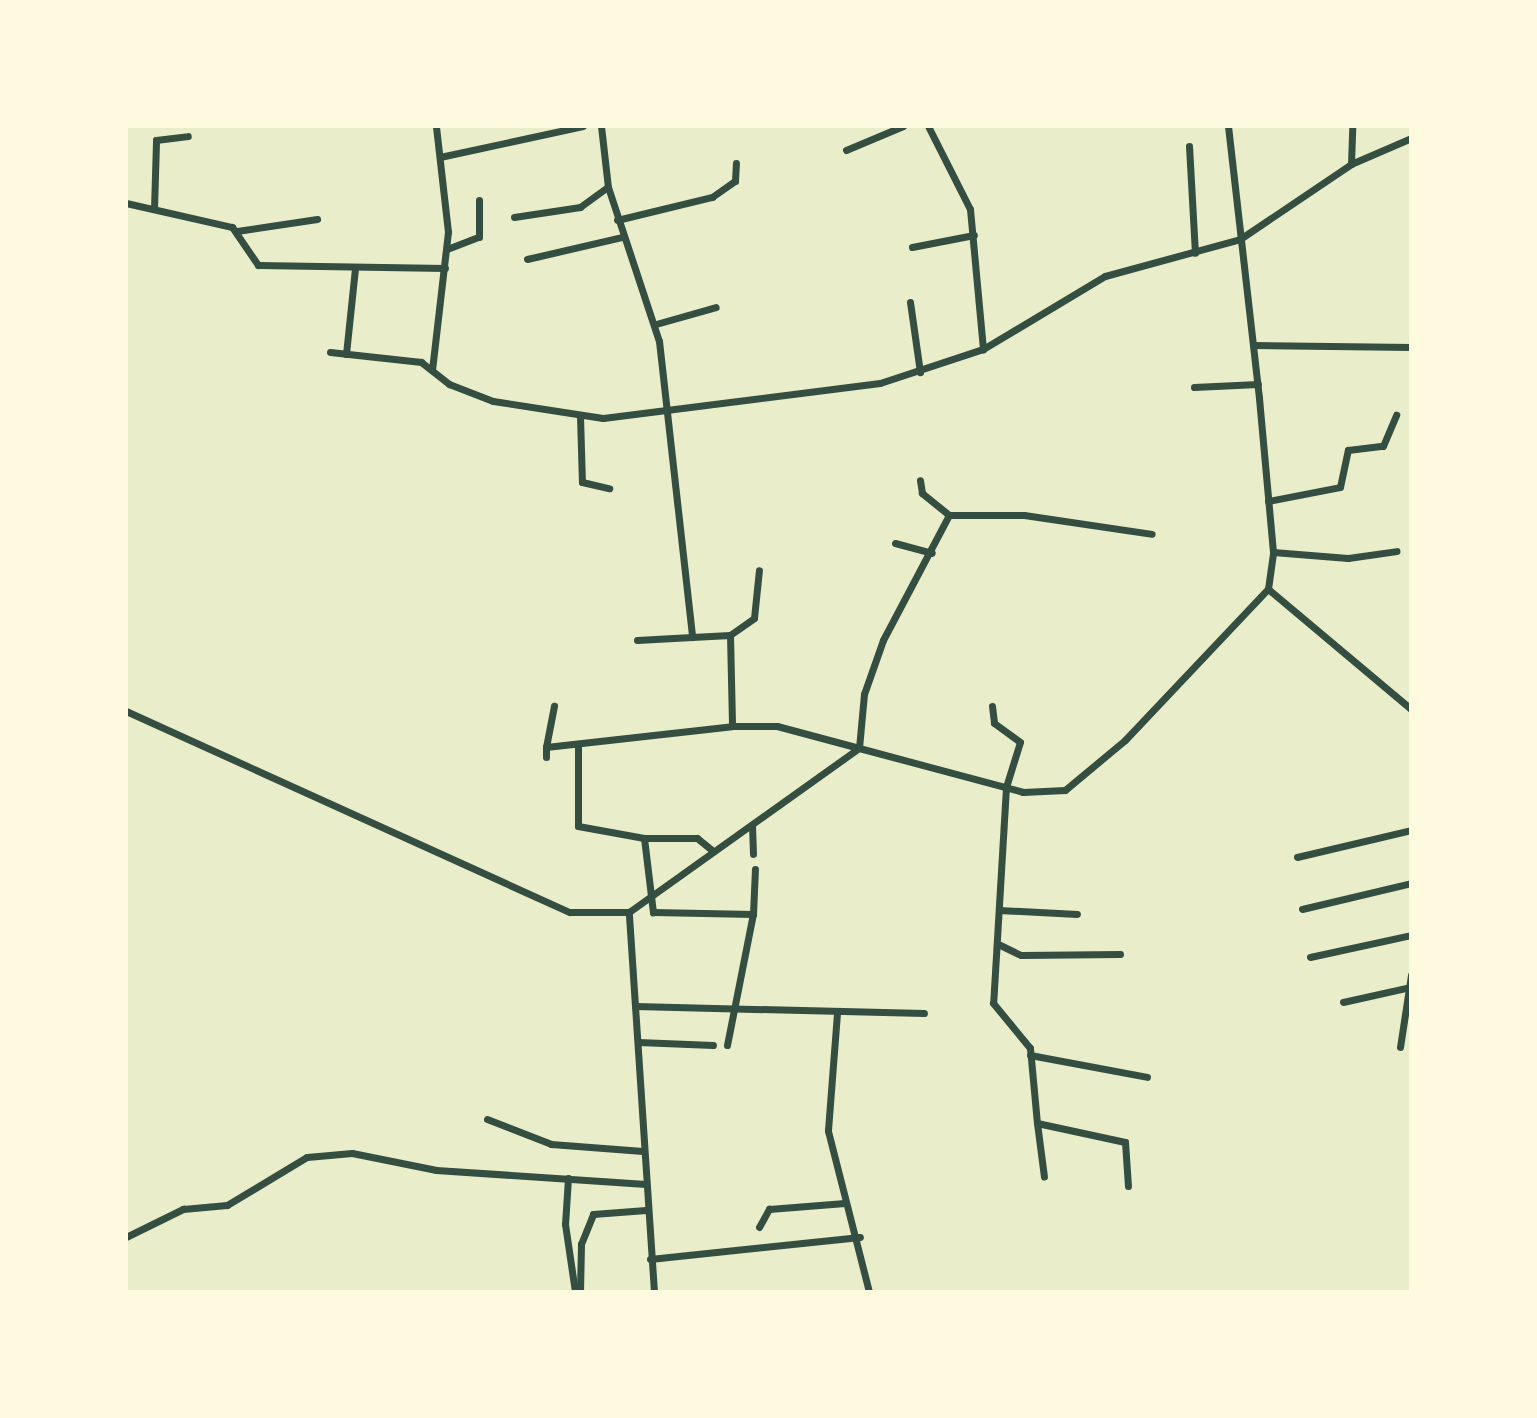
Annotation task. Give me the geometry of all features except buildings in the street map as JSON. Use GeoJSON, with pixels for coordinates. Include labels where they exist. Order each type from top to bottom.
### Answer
{"type":"FeatureCollection","features":[{"type":"Feature","properties":{"kind":"street"},"geometry":{"type":"LineString","coordinates":[[432,370],[447,249],[436,126]]}},
{"type":"Feature","properties":{"kind":"street"},"geometry":{"type":"LineString","coordinates":[[440,157],[583,126]]}},
{"type":"Feature","properties":{"kind":"street"},"geometry":{"type":"LineString","coordinates":[[601,126],[608,187],[617,220],[656,324],[692,637]]}},
{"type":"Feature","properties":{"kind":"street"},"geometry":{"type":"LineString","coordinates":[[846,150],[903,126]]}},
{"type":"Feature","properties":{"kind":"street"},"geometry":{"type":"LineString","coordinates":[[928,126],[963,187],[974,235],[983,349]]}},
{"type":"Feature","properties":{"kind":"street"},"geometry":{"type":"LineString","coordinates":[[546,747],[578,747],[732,726],[777,726],[1006,787],[1043,793],[1076,784],[1268,589],[1273,552],[1258,384],[1228,126]]}},
{"type":"Feature","properties":{"kind":"street"},"geometry":{"type":"LineString","coordinates":[[1351,164],[1352,126]]}},
{"type":"Feature","properties":{"kind":"street"},"geometry":{"type":"LineString","coordinates":[[154,209],[156,140],[188,136]]}},
{"type":"Feature","properties":{"kind":"street"},"geometry":{"type":"LineString","coordinates":[[330,352],[432,370],[493,401],[580,416],[668,415],[920,372],[983,349],[1105,276],[1240,239],[1351,164],[1411,138]]}},
{"type":"Feature","properties":{"kind":"street"},"geometry":{"type":"LineString","coordinates":[[1189,146],[1195,253]]}},
{"type":"Feature","properties":{"kind":"street"},"geometry":{"type":"LineString","coordinates":[[617,220],[712,197],[735,181],[736,163]]}},
{"type":"Feature","properties":{"kind":"street"},"geometry":{"type":"LineString","coordinates":[[514,217],[580,207],[608,187]]}},
{"type":"Feature","properties":{"kind":"street"},"geometry":{"type":"LineString","coordinates":[[447,249],[479,237],[479,200]]}},
{"type":"Feature","properties":{"kind":"street"},"geometry":{"type":"LineString","coordinates":[[126,203],[237,231],[317,219]]}},
{"type":"Feature","properties":{"kind":"street"},"geometry":{"type":"LineString","coordinates":[[237,231],[254,264],[445,268]]}},
{"type":"Feature","properties":{"kind":"street"},"geometry":{"type":"LineString","coordinates":[[912,247],[974,235]]}},
{"type":"Feature","properties":{"kind":"street"},"geometry":{"type":"LineString","coordinates":[[527,259],[622,237]]}},
{"type":"Feature","properties":{"kind":"street"},"geometry":{"type":"LineString","coordinates":[[346,354],[355,268]]}},
{"type":"Feature","properties":{"kind":"street"},"geometry":{"type":"LineString","coordinates":[[910,302],[920,372]]}},
{"type":"Feature","properties":{"kind":"street"},"geometry":{"type":"LineString","coordinates":[[656,324],[716,307]]}},
{"type":"Feature","properties":{"kind":"street"},"geometry":{"type":"LineString","coordinates":[[1253,345],[1411,347]]}},
{"type":"Feature","properties":{"kind":"street"},"geometry":{"type":"LineString","coordinates":[[1194,387],[1258,384]]}},
{"type":"Feature","properties":{"kind":"street"},"geometry":{"type":"LineString","coordinates":[[1268,501],[1340,487],[1348,450],[1383,446],[1396,415]]}},
{"type":"Feature","properties":{"kind":"street"},"geometry":{"type":"LineString","coordinates":[[580,416],[582,482],[609,488]]}},
{"type":"Feature","properties":{"kind":"street"},"geometry":{"type":"LineString","coordinates":[[920,480],[922,493],[949,515],[1024,515],[1152,534]]}},
{"type":"Feature","properties":{"kind":"street"},"geometry":{"type":"LineString","coordinates":[[126,711],[570,912],[629,912],[859,748],[864,694],[883,640],[932,553],[949,515]]}},
{"type":"Feature","properties":{"kind":"street"},"geometry":{"type":"LineString","coordinates":[[895,543],[932,553]]}},
{"type":"Feature","properties":{"kind":"street"},"geometry":{"type":"LineString","coordinates":[[1273,552],[1348,558],[1397,551]]}},
{"type":"Feature","properties":{"kind":"street"},"geometry":{"type":"LineString","coordinates":[[637,640],[730,635],[754,618],[759,570]]}},
{"type":"Feature","properties":{"kind":"street"},"geometry":{"type":"LineString","coordinates":[[1268,589],[1411,709]]}},
{"type":"Feature","properties":{"kind":"street"},"geometry":{"type":"LineString","coordinates":[[730,635],[732,726]]}},
{"type":"Feature","properties":{"kind":"street"},"geometry":{"type":"LineString","coordinates":[[546,757],[554,706]]}},
{"type":"Feature","properties":{"kind":"street"},"geometry":{"type":"LineString","coordinates":[[992,706],[994,723],[1020,742],[1006,787],[993,1003],[1030,1055],[1044,1177]]}},
{"type":"Feature","properties":{"kind":"street"},"geometry":{"type":"LineString","coordinates":[[578,747],[579,828],[644,838],[697,838],[713,851]]}},
{"type":"Feature","properties":{"kind":"street"},"geometry":{"type":"LineString","coordinates":[[752,825],[753,854]]}},
{"type":"Feature","properties":{"kind":"street"},"geometry":{"type":"LineString","coordinates":[[1297,857],[1411,830]]}},
{"type":"Feature","properties":{"kind":"street"},"geometry":{"type":"LineString","coordinates":[[644,838],[647,897],[659,915],[753,914]]}},
{"type":"Feature","properties":{"kind":"street"},"geometry":{"type":"LineString","coordinates":[[727,1045],[753,914],[755,869]]}},
{"type":"Feature","properties":{"kind":"street"},"geometry":{"type":"LineString","coordinates":[[1302,909],[1411,883]]}},
{"type":"Feature","properties":{"kind":"street"},"geometry":{"type":"LineString","coordinates":[[999,910],[1077,914]]}},
{"type":"Feature","properties":{"kind":"street"},"geometry":{"type":"LineString","coordinates":[[629,912],[646,1210],[654,1292]]}},
{"type":"Feature","properties":{"kind":"street"},"geometry":{"type":"LineString","coordinates":[[1310,957],[1411,935]]}},
{"type":"Feature","properties":{"kind":"street"},"geometry":{"type":"LineString","coordinates":[[998,944],[1021,955],[1120,954]]}},
{"type":"Feature","properties":{"kind":"street"},"geometry":{"type":"LineString","coordinates":[[1400,1047],[1406,988],[1411,975]]}},
{"type":"Feature","properties":{"kind":"street"},"geometry":{"type":"LineString","coordinates":[[1343,1002],[1406,988]]}},
{"type":"Feature","properties":{"kind":"street"},"geometry":{"type":"LineString","coordinates":[[635,1006],[924,1013]]}},
{"type":"Feature","properties":{"kind":"street"},"geometry":{"type":"LineString","coordinates":[[837,1013],[828,1131],[845,1203],[860,1237],[869,1292]]}},
{"type":"Feature","properties":{"kind":"street"},"geometry":{"type":"LineString","coordinates":[[638,1042],[713,1045]]}},
{"type":"Feature","properties":{"kind":"street"},"geometry":{"type":"LineString","coordinates":[[1030,1055],[1147,1077]]}},
{"type":"Feature","properties":{"kind":"street"},"geometry":{"type":"LineString","coordinates":[[487,1119],[551,1144],[643,1151]]}},
{"type":"Feature","properties":{"kind":"street"},"geometry":{"type":"LineString","coordinates":[[1037,1123],[1125,1142],[1128,1186]]}},
{"type":"Feature","properties":{"kind":"street"},"geometry":{"type":"LineString","coordinates":[[126,1237],[183,1209],[227,1205],[307,1157],[352,1153],[436,1170],[646,1184]]}},
{"type":"Feature","properties":{"kind":"street"},"geometry":{"type":"LineString","coordinates":[[568,1178],[565,1224],[577,1292]]}},
{"type":"Feature","properties":{"kind":"street"},"geometry":{"type":"LineString","coordinates":[[759,1227],[769,1209],[845,1203]]}},
{"type":"Feature","properties":{"kind":"street"},"geometry":{"type":"LineString","coordinates":[[577,1292],[581,1244],[593,1214],[646,1210]]}},
{"type":"Feature","properties":{"kind":"street"},"geometry":{"type":"LineString","coordinates":[[650,1259],[860,1237]]}}]}
